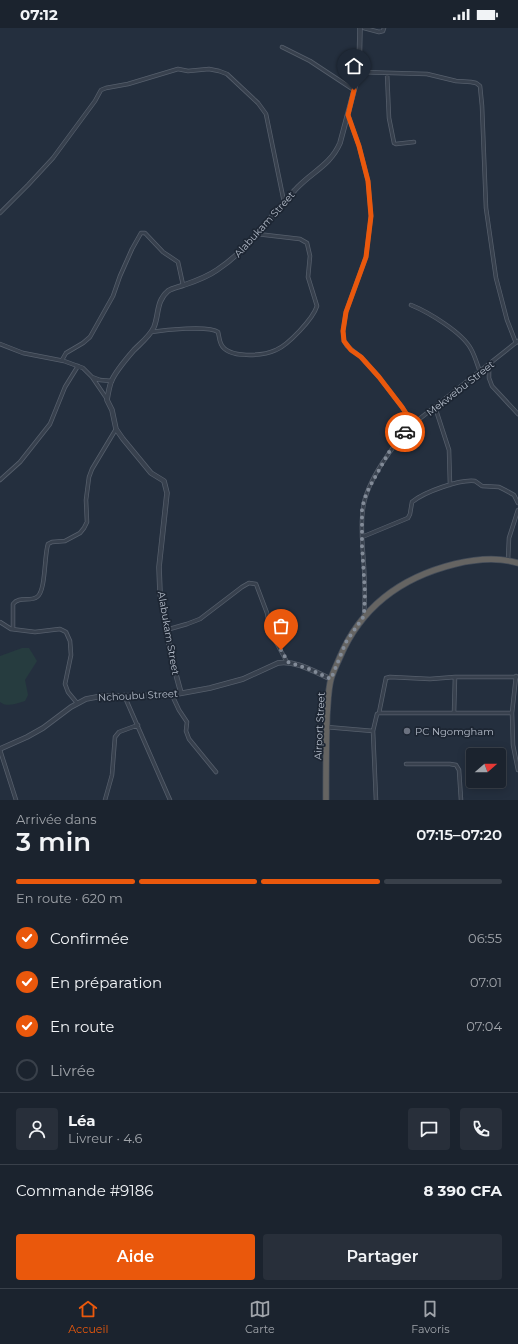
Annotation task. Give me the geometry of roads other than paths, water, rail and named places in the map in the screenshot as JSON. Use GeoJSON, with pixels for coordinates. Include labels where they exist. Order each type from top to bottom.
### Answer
{"type":"FeatureCollection","features":[{"type":"Feature","properties":{"kind":"highway","name":"Airport Street"},"geometry":{"type":"LineString","coordinates":[[326,800],[326,727],[331,679],[346,642],[364,616],[385,596],[415,577],[431,571],[463,562],[483,559],[508,560],[518,563]]}},
{"type":"Feature","properties":{"kind":"street","name":"Alabukam Street"},"geometry":{"type":"LineString","coordinates":[[180,693],[166,630],[160,593],[159,567],[167,493],[166,487],[164,482],[151,473],[138,460],[116,429],[112,410],[107,400],[112,381],[133,352],[151,332],[156,322],[161,299],[168,291],[206,277],[242,251],[296,188],[330,161],[336,153],[359,72],[360,28]]}},
{"type":"Feature","properties":{"kind":"street"},"geometry":{"type":"LineString","coordinates":[[364,28],[380,32],[383,31],[384,28]]}},
{"type":"Feature","properties":{"kind":"street"},"geometry":{"type":"LineString","coordinates":[[282,47],[310,61],[354,90]]}},
{"type":"Feature","properties":{"kind":"street"},"geometry":{"type":"LineString","coordinates":[[0,213],[53,158],[95,101],[101,90],[112,86],[128,84],[178,69],[188,71],[220,71],[227,74],[258,103],[266,114],[284,202]]}},
{"type":"Feature","properties":{"kind":"street"},"geometry":{"type":"LineString","coordinates":[[359,72],[427,74],[456,81],[476,83],[480,86],[486,208],[496,278],[507,320],[517,342]]}},
{"type":"Feature","properties":{"kind":"street"},"geometry":{"type":"LineString","coordinates":[[387,73],[390,118],[394,143],[414,142]]}},
{"type":"Feature","properties":{"kind":"street"},"geometry":{"type":"LineString","coordinates":[[348,115],[359,146],[368,181],[371,216],[366,257],[346,312],[343,331],[344,341],[351,350],[361,357],[379,377],[413,424]]}},
{"type":"Feature","properties":{"kind":"street"},"geometry":{"type":"LineString","coordinates":[[62,360],[66,353],[84,343],[90,337],[113,296],[132,249],[141,233],[145,233],[163,252],[178,262],[183,285]]}},
{"type":"Feature","properties":{"kind":"street"},"geometry":{"type":"LineString","coordinates":[[151,332],[198,328],[215,330],[218,332],[221,344],[228,350],[242,355],[256,356],[276,350],[299,332],[317,306],[308,277],[310,256],[307,243],[300,239],[257,234]]}},
{"type":"Feature","properties":{"kind":"street"},"geometry":{"type":"LineString","coordinates":[[411,305],[426,311],[466,341],[471,348],[480,372]]}},
{"type":"Feature","properties":{"kind":"street","name":"Mekwebu Street"},"geometry":{"type":"LineString","coordinates":[[364,616],[365,581],[362,510],[369,488],[389,452],[413,424],[517,342]]}},
{"type":"Feature","properties":{"kind":"street"},"geometry":{"type":"LineString","coordinates":[[0,344],[23,352],[62,360],[78,366],[88,372],[107,400]]}},
{"type":"Feature","properties":{"kind":"street"},"geometry":{"type":"LineString","coordinates":[[489,365],[489,378],[492,386],[518,414]]}},
{"type":"Feature","properties":{"kind":"street"},"geometry":{"type":"LineString","coordinates":[[0,480],[20,462],[50,424],[65,388],[78,366]]}},
{"type":"Feature","properties":{"kind":"street"},"geometry":{"type":"LineString","coordinates":[[92,377],[100,380],[112,381]]}},
{"type":"Feature","properties":{"kind":"street"},"geometry":{"type":"LineString","coordinates":[[435,407],[448,450],[450,485]]}},
{"type":"Feature","properties":{"kind":"street"},"geometry":{"type":"LineString","coordinates":[[14,629],[13,604],[17,600],[35,598],[42,590],[45,557],[48,544],[52,542],[65,541],[80,533],[84,528],[87,522],[86,500],[90,473],[116,429]]}},
{"type":"Feature","properties":{"kind":"street"},"geometry":{"type":"LineString","coordinates":[[362,537],[408,518],[411,505],[415,500],[431,491],[472,480],[482,486],[499,487],[514,495],[518,502]]}},
{"type":"Feature","properties":{"kind":"street"},"geometry":{"type":"LineString","coordinates":[[508,560],[509,538],[518,510]]}},
{"type":"Feature","properties":{"kind":"street"},"geometry":{"type":"LineString","coordinates":[[166,630],[200,619],[242,587],[249,583],[254,583],[256,584],[262,598],[267,613],[270,631],[288,662],[309,669],[331,679]]}},
{"type":"Feature","properties":{"kind":"street"},"geometry":{"type":"LineString","coordinates":[[0,622],[14,629],[35,632],[60,629],[66,632],[70,642],[70,655],[65,684],[68,692],[77,703]]}},
{"type":"Feature","properties":{"kind":"street","name":"Nchoubu Street"},"geometry":{"type":"LineString","coordinates":[[0,750],[43,728],[77,703],[102,696],[172,695],[210,688],[243,679],[278,663],[288,662]]}},
{"type":"Feature","properties":{"kind":"street"},"geometry":{"type":"LineString","coordinates":[[376,800],[373,731],[377,714],[379,713],[386,678],[390,677],[430,679],[454,677],[517,677],[512,713],[513,745],[518,770]]}},
{"type":"Feature","properties":{"kind":"street"},"geometry":{"type":"LineString","coordinates":[[454,677],[454,713]]}},
{"type":"Feature","properties":{"kind":"street"},"geometry":{"type":"LineString","coordinates":[[124,695],[170,800]]}},
{"type":"Feature","properties":{"kind":"street"},"geometry":{"type":"LineString","coordinates":[[172,695],[187,722],[186,731],[189,739],[216,772]]}},
{"type":"Feature","properties":{"kind":"street"},"geometry":{"type":"LineString","coordinates":[[379,713],[512,713]]}},
{"type":"Feature","properties":{"kind":"street"},"geometry":{"type":"LineString","coordinates":[[105,800],[112,775],[115,737],[119,732],[138,726]]}},
{"type":"Feature","properties":{"kind":"street"},"geometry":{"type":"LineString","coordinates":[[326,727],[373,731]]}},
{"type":"Feature","properties":{"kind":"street"},"geometry":{"type":"LineString","coordinates":[[0,750],[16,800]]}},
{"type":"Feature","properties":{"kind":"street"},"geometry":{"type":"LineString","coordinates":[[406,764],[450,764],[456,766],[459,770],[461,800]]}},
{"type":"Feature","properties":{"kind":"place","name":"PC Ngomgham"},"geometry":{"type":"Point","coordinates":[407,731]}}]}
